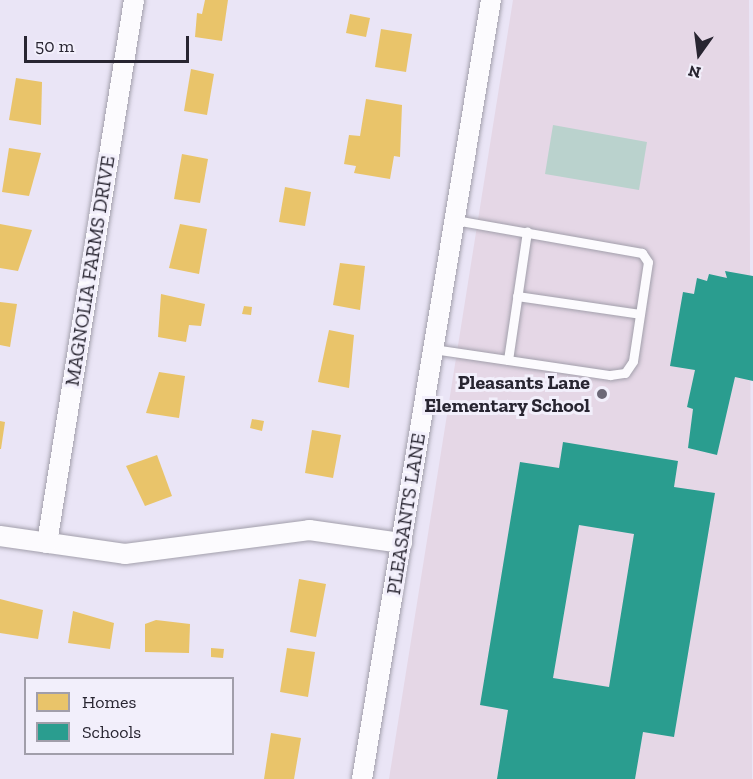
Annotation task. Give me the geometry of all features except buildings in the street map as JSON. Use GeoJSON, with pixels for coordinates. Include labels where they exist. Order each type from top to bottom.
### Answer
{"type":"FeatureCollection","features":[{"type":"Feature","properties":{"kind":"street","name":"MAGNOLIA FARMS DRIVE"},"geometry":{"type":"LineString","coordinates":[[47,543],[134,0]]}},
{"type":"Feature","properties":{"kind":"street","name":"PLEASANTS LANE"},"geometry":{"type":"LineString","coordinates":[[362,779],[491,0]]}},
{"type":"Feature","properties":{"kind":"street"},"geometry":{"type":"LineString","coordinates":[[0,536],[124,554],[309,530],[402,543]]}},
{"type":"Feature","properties":{"kind":"lane"},"geometry":{"type":"LineString","coordinates":[[433,349],[625,373],[633,361],[648,262],[642,253],[455,220]]}},
{"type":"Feature","properties":{"kind":"lane"},"geometry":{"type":"LineString","coordinates":[[508,360],[527,231]]}},
{"type":"Feature","properties":{"kind":"lane"},"geometry":{"type":"LineString","coordinates":[[517,296],[640,314]]}},
{"type":"Feature","properties":{"kind":"shaded area","name":"Pleasants Lane Elementary School"},"geometry":{"type":"Polygon","coordinates":[[[513,0],[749,0],[752,779],[389,779],[513,0]]]}},
{"type":"Feature","properties":{"kind":"green space"},"geometry":{"type":"Polygon","coordinates":[[[553,125],[647,142],[639,190],[545,174],[553,125]]]}},
{"type":"Feature","properties":{"kind":"place","name":"Pleasants Lane Elementary School"},"geometry":{"type":"Point","coordinates":[602,394]}}]}
